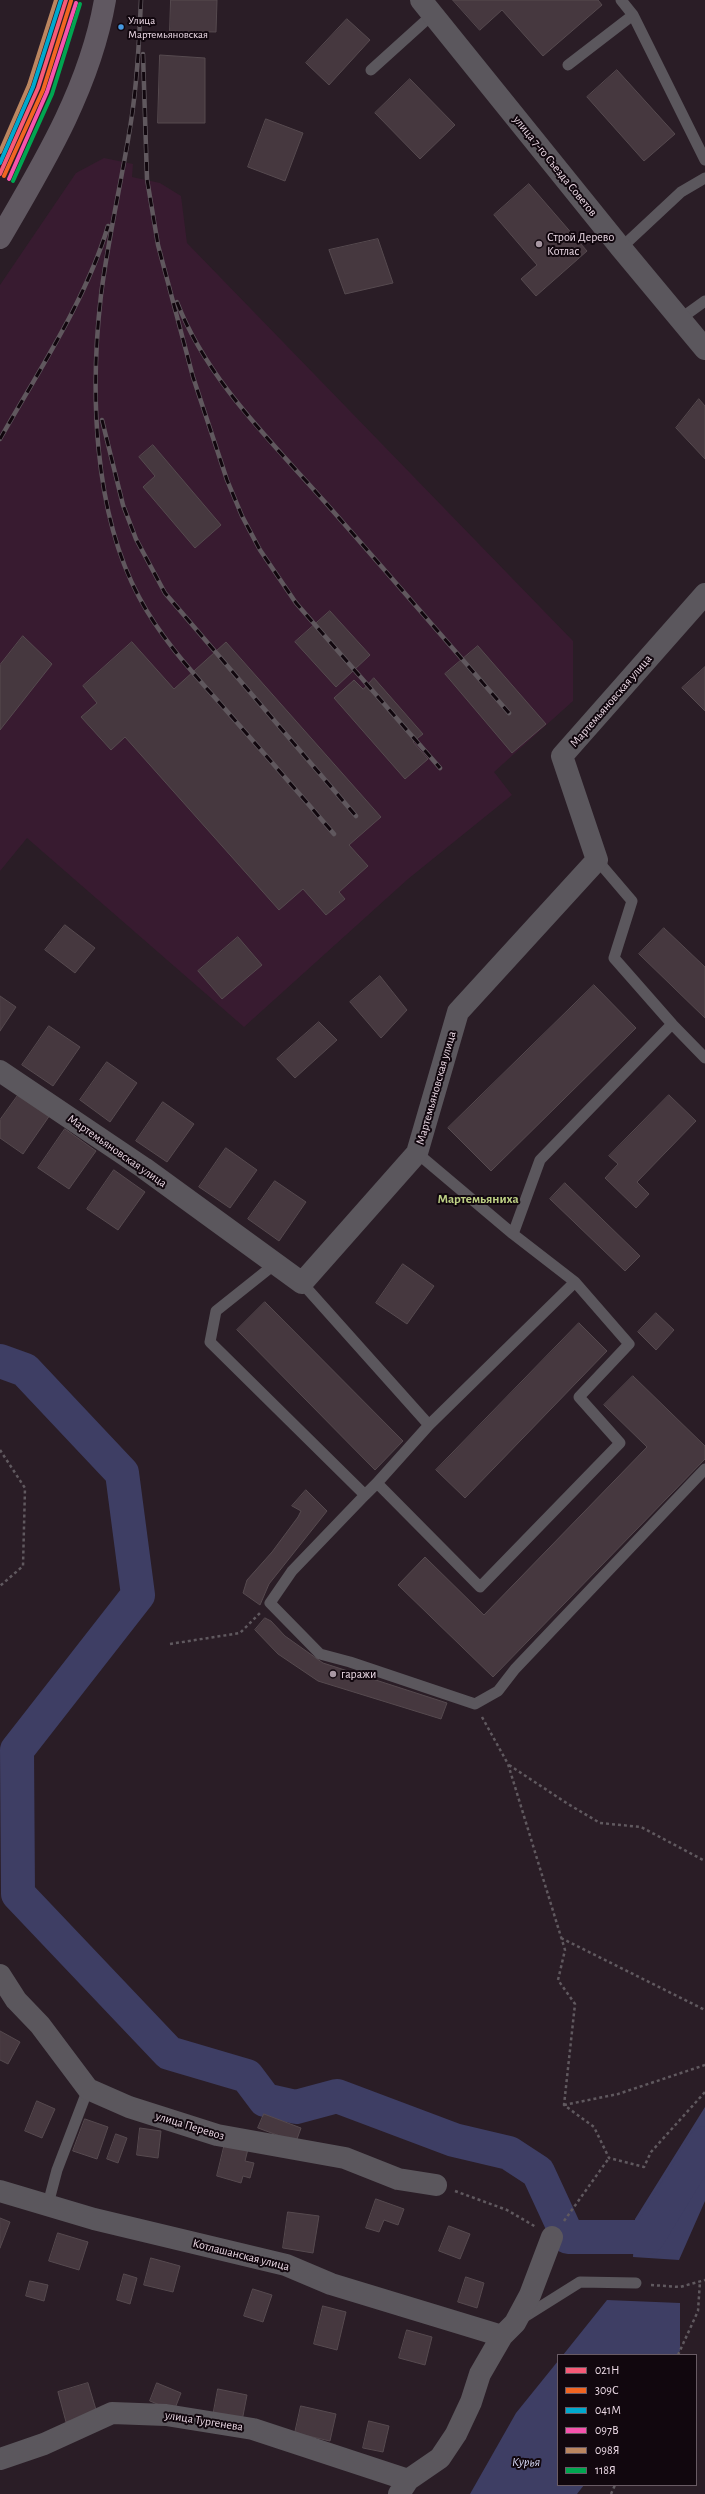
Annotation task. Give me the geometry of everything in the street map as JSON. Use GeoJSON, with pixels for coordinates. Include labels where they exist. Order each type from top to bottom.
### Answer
{"type":"FeatureCollection","features":[{"type":"Feature","properties":{"kind":"main road"},"geometry":{"type":"LineString","coordinates":[[0,238],[43,163],[81,85],[95,47],[105,0]]}},
{"type":"Feature","properties":{"kind":"street","name":"улица 7-го Съезда Советов"},"geometry":{"type":"LineString","coordinates":[[427,7],[621,248],[705,349]]}},
{"type":"Feature","properties":{"kind":"street","name":"Мартемьяновская улица"},"geometry":{"type":"LineString","coordinates":[[0,1071],[144,1168],[302,1283],[417,1154],[458,1012],[597,860],[562,756],[705,594]]}},
{"type":"Feature","properties":{"kind":"street","name":"улица Перевоз"},"geometry":{"type":"LineString","coordinates":[[0,1974],[16,2000],[40,2025],[88,2089],[129,2107],[217,2135],[345,2158],[398,2179],[436,2185]]}},
{"type":"Feature","properties":{"kind":"street","name":"Котлашанская улица"},"geometry":{"type":"LineString","coordinates":[[0,2191],[48,2204],[94,2219],[286,2265],[331,2284],[508,2329]]}},
{"type":"Feature","properties":{"kind":"street"},"geometry":{"type":"LineString","coordinates":[[404,2487],[440,2458],[456,2434],[471,2402],[480,2374],[530,2295],[556,2231]]}},
{"type":"Feature","properties":{"kind":"street","name":"улица Тургенева"},"geometry":{"type":"LineString","coordinates":[[0,2459],[44,2444],[112,2414],[166,2415],[253,2429],[404,2487]]}},
{"type":"Feature","properties":{"kind":"lane"},"geometry":{"type":"LineString","coordinates":[[621,0],[633,15],[705,160]]}},
{"type":"Feature","properties":{"kind":"lane"},"geometry":{"type":"LineString","coordinates":[[371,70],[427,7]]}},
{"type":"Feature","properties":{"kind":"lane"},"geometry":{"type":"LineString","coordinates":[[568,65],[633,15]]}},
{"type":"Feature","properties":{"kind":"lane"},"geometry":{"type":"LineString","coordinates":[[621,248],[681,192],[705,178]]}},
{"type":"Feature","properties":{"kind":"lane"},"geometry":{"type":"LineString","coordinates":[[680,319],[705,301]]}},
{"type":"Feature","properties":{"kind":"lane"},"geometry":{"type":"LineString","coordinates":[[597,860],[632,901],[614,958],[672,1024],[705,1058]]}},
{"type":"Feature","properties":{"kind":"lane"},"geometry":{"type":"LineString","coordinates":[[513,1234],[540,1160],[672,1024]]}},
{"type":"Feature","properties":{"kind":"lane"},"geometry":{"type":"LineString","coordinates":[[377,1483],[480,1587],[620,1443],[578,1397],[629,1344],[575,1282],[513,1234],[417,1154]]}},
{"type":"Feature","properties":{"kind":"lane"},"geometry":{"type":"LineString","coordinates":[[275,1264],[216,1310],[210,1342],[365,1495]]}},
{"type":"Feature","properties":{"kind":"lane"},"geometry":{"type":"LineString","coordinates":[[575,1282],[429,1425],[377,1483],[292,1571],[270,1603],[320,1654],[350,1662],[476,1704],[498,1690],[515,1669],[705,1469]]}},
{"type":"Feature","properties":{"kind":"lane"},"geometry":{"type":"LineString","coordinates":[[302,1283],[429,1425]]}},
{"type":"Feature","properties":{"kind":"lane"},"geometry":{"type":"LineString","coordinates":[[48,2204],[57,2170],[88,2089]]}},
{"type":"Feature","properties":{"kind":"lane"},"geometry":{"type":"LineString","coordinates":[[508,2329],[580,2282],[636,2283]]}},
{"type":"Feature","properties":{"kind":"path"},"geometry":{"type":"LineString","coordinates":[[0,1450],[25,1488],[23,1566],[0,1586]]}},
{"type":"Feature","properties":{"kind":"path"},"geometry":{"type":"LineString","coordinates":[[170,1644],[240,1633],[270,1603]]}},
{"type":"Feature","properties":{"kind":"path"},"geometry":{"type":"LineString","coordinates":[[476,1704],[508,1764],[565,1950],[558,1980],[575,2004],[564,2105]]}},
{"type":"Feature","properties":{"kind":"path"},"geometry":{"type":"LineString","coordinates":[[508,1764],[568,1804],[600,1823],[642,1827],[705,1861]]}},
{"type":"Feature","properties":{"kind":"path"},"geometry":{"type":"LineString","coordinates":[[561,1938],[705,2010]]}},
{"type":"Feature","properties":{"kind":"path"},"geometry":{"type":"LineString","coordinates":[[564,2105],[618,2094],[705,2065]]}},
{"type":"Feature","properties":{"kind":"path"},"geometry":{"type":"LineString","coordinates":[[564,2105],[594,2127],[609,2158],[644,2168],[652,2152],[705,2092]]}},
{"type":"Feature","properties":{"kind":"path"},"geometry":{"type":"LineString","coordinates":[[436,2185],[507,2210],[556,2231],[609,2158]]}},
{"type":"Feature","properties":{"kind":"path"},"geometry":{"type":"LineString","coordinates":[[636,2283],[680,2287],[705,2280]]}},
{"type":"Feature","properties":{"kind":"path"},"geometry":{"type":"LineString","coordinates":[[678,2354],[698,2311],[700,2281]]}},
{"type":"Feature","properties":{"kind":"shaded area"},"geometry":{"type":"Polygon","coordinates":[[[104,158],[133,164],[132,177],[160,183],[181,196],[187,243],[573,641],[573,701],[494,772],[512,795],[408,879],[244,1027],[27,838],[0,871],[0,285],[76,173],[104,158]]]}},
{"type":"Feature","properties":{"kind":"water"},"geometry":{"type":"Polygon","coordinates":[[[705,2107],[705,2201],[679,2260],[633,2257],[635,2219],[705,2107]]]}},
{"type":"Feature","properties":{"kind":"water"},"geometry":{"type":"Polygon","coordinates":[[[607,2300],[680,2303],[680,2351],[678,2354],[564,2354],[607,2300]]]}},
{"type":"Feature","properties":{"kind":"water","name":"Курья"},"geometry":{"type":"Polygon","coordinates":[[[557,2362],[557,2486],[583,2486],[577,2494],[470,2494],[516,2413],[557,2362]]]}},
{"type":"Feature","properties":{"kind":"building"},"geometry":{"type":"Polygon","coordinates":[[[171,0],[217,0],[216,32],[170,31],[171,0]]]}},
{"type":"Feature","properties":{"kind":"building"},"geometry":{"type":"Polygon","coordinates":[[[453,0],[598,0],[602,5],[543,56],[502,10],[480,30],[453,0]]]}},
{"type":"Feature","properties":{"kind":"building"},"geometry":{"type":"Polygon","coordinates":[[[347,19],[370,40],[329,85],[306,63],[347,19]]]}},
{"type":"Feature","properties":{"kind":"building"},"geometry":{"type":"Polygon","coordinates":[[[160,55],[205,58],[205,123],[158,123],[160,55]]]}},
{"type":"Feature","properties":{"kind":"building"},"geometry":{"type":"Polygon","coordinates":[[[617,70],[675,134],[644,161],[587,97],[617,70]]]}},
{"type":"Feature","properties":{"kind":"building"},"geometry":{"type":"Polygon","coordinates":[[[410,79],[455,125],[420,159],[375,113],[410,79]]]}},
{"type":"Feature","properties":{"kind":"building"},"geometry":{"type":"Polygon","coordinates":[[[266,119],[303,133],[285,181],[248,167],[266,119]]]}},
{"type":"Feature","properties":{"kind":"building"},"geometry":{"type":"Polygon","coordinates":[[[529,184],[587,251],[536,296],[521,279],[537,265],[494,215],[529,184]]]}},
{"type":"Feature","properties":{"kind":"building"},"geometry":{"type":"Polygon","coordinates":[[[378,239],[393,283],[345,294],[329,250],[378,239]]]}},
{"type":"Feature","properties":{"kind":"building"},"geometry":{"type":"Polygon","coordinates":[[[699,399],[705,406],[705,459],[676,428],[699,399]]]}},
{"type":"Feature","properties":{"kind":"building"},"geometry":{"type":"Polygon","coordinates":[[[153,445],[221,525],[195,548],[143,487],[155,476],[139,457],[153,445]]]}},
{"type":"Feature","properties":{"kind":"building"},"geometry":{"type":"Polygon","coordinates":[[[330,611],[370,655],[336,687],[295,642],[330,611]]]}},
{"type":"Feature","properties":{"kind":"building"},"geometry":{"type":"Polygon","coordinates":[[[23,636],[52,664],[0,730],[0,665],[23,636]]]}},
{"type":"Feature","properties":{"kind":"building"},"geometry":{"type":"Polygon","coordinates":[[[132,642],[174,689],[226,642],[381,817],[349,845],[368,866],[339,892],[345,899],[326,915],[303,889],[279,910],[125,737],[111,750],[81,717],[97,703],[83,686],[132,642]]]}},
{"type":"Feature","properties":{"kind":"building"},"geometry":{"type":"Polygon","coordinates":[[[478,646],[546,724],[512,753],[445,674],[478,646]]]}},
{"type":"Feature","properties":{"kind":"building"},"geometry":{"type":"Polygon","coordinates":[[[705,667],[705,711],[682,688],[705,667]]]}},
{"type":"Feature","properties":{"kind":"building"},"geometry":{"type":"Polygon","coordinates":[[[374,678],[423,734],[413,742],[428,759],[405,779],[334,698],[354,680],[363,689],[374,678]]]}},
{"type":"Feature","properties":{"kind":"building"},"geometry":{"type":"Polygon","coordinates":[[[65,925],[95,948],[75,973],[45,950],[65,925]]]}},
{"type":"Feature","properties":{"kind":"building"},"geometry":{"type":"Polygon","coordinates":[[[664,928],[705,967],[705,1018],[639,954],[664,928]]]}},
{"type":"Feature","properties":{"kind":"building"},"geometry":{"type":"Polygon","coordinates":[[[238,937],[262,965],[222,999],[198,971],[238,937]]]}},
{"type":"Feature","properties":{"kind":"building"},"geometry":{"type":"Polygon","coordinates":[[[380,976],[407,1010],[381,1038],[350,1002],[380,976]]]}},
{"type":"Feature","properties":{"kind":"building"},"geometry":{"type":"Polygon","coordinates":[[[594,985],[636,1028],[491,1171],[448,1128],[594,985]]]}},
{"type":"Feature","properties":{"kind":"building"},"geometry":{"type":"Polygon","coordinates":[[[0,996],[16,1007],[0,1031],[0,996]]]}},
{"type":"Feature","properties":{"kind":"building"},"geometry":{"type":"Polygon","coordinates":[[[319,1022],[337,1040],[295,1078],[277,1059],[319,1022]]]}},
{"type":"Feature","properties":{"kind":"building"},"geometry":{"type":"Polygon","coordinates":[[[49,1026],[80,1047],[53,1086],[22,1065],[49,1026]]]}},
{"type":"Feature","properties":{"kind":"building"},"geometry":{"type":"Polygon","coordinates":[[[107,1062],[137,1083],[110,1122],[80,1100],[107,1062]]]}},
{"type":"Feature","properties":{"kind":"building"},"geometry":{"type":"Polygon","coordinates":[[[19,1094],[50,1115],[23,1154],[0,1138],[0,1120],[19,1094]]]}},
{"type":"Feature","properties":{"kind":"building"},"geometry":{"type":"Polygon","coordinates":[[[669,1095],[696,1121],[637,1182],[649,1194],[636,1208],[605,1178],[618,1164],[609,1156],[669,1095]]]}},
{"type":"Feature","properties":{"kind":"building"},"geometry":{"type":"Polygon","coordinates":[[[163,1102],[194,1124],[167,1162],[136,1141],[163,1102]]]}},
{"type":"Feature","properties":{"kind":"building"},"geometry":{"type":"Polygon","coordinates":[[[65,1129],[96,1151],[69,1189],[38,1168],[65,1129]]]}},
{"type":"Feature","properties":{"kind":"building"},"geometry":{"type":"Polygon","coordinates":[[[226,1148],[257,1170],[230,1208],[199,1187],[226,1148]]]}},
{"type":"Feature","properties":{"kind":"building"},"geometry":{"type":"Polygon","coordinates":[[[114,1170],[145,1192],[118,1230],[87,1209],[114,1170]]]}},
{"type":"Feature","properties":{"kind":"building"},"geometry":{"type":"Polygon","coordinates":[[[275,1181],[306,1202],[279,1241],[248,1219],[275,1181]]]}},
{"type":"Feature","properties":{"kind":"building"},"geometry":{"type":"Polygon","coordinates":[[[565,1183],[640,1256],[625,1271],[550,1199],[565,1183]]]}},
{"type":"Feature","properties":{"kind":"building"},"geometry":{"type":"Polygon","coordinates":[[[403,1264],[434,1286],[407,1324],[376,1303],[403,1264]]]}},
{"type":"Feature","properties":{"kind":"building"},"geometry":{"type":"Polygon","coordinates":[[[265,1302],[403,1441],[375,1470],[237,1330],[265,1302]]]}},
{"type":"Feature","properties":{"kind":"building"},"geometry":{"type":"Polygon","coordinates":[[[656,1313],[674,1330],[656,1350],[638,1332],[656,1313]]]}},
{"type":"Feature","properties":{"kind":"building"},"geometry":{"type":"Polygon","coordinates":[[[579,1323],[607,1351],[465,1498],[436,1470],[579,1323]]]}},
{"type":"Feature","properties":{"kind":"building"},"geometry":{"type":"Polygon","coordinates":[[[633,1376],[705,1446],[705,1459],[493,1677],[398,1585],[425,1557],[484,1615],[647,1447],[604,1405],[633,1376]]]}},
{"type":"Feature","properties":{"kind":"building"},"geometry":{"type":"Polygon","coordinates":[[[306,1490],[327,1511],[269,1584],[260,1605],[243,1593],[247,1580],[272,1552],[298,1517],[301,1511],[292,1506],[306,1490]]]}},
{"type":"Feature","properties":{"kind":"building","name":"гаражи"},"geometry":{"type":"Polygon","coordinates":[[[265,1618],[271,1621],[285,1636],[323,1663],[447,1703],[441,1719],[318,1681],[278,1654],[255,1630],[265,1618]]]}},
{"type":"Feature","properties":{"kind":"building"},"geometry":{"type":"Polygon","coordinates":[[[0,2031],[20,2042],[8,2064],[0,2060],[0,2031]]]}},
{"type":"Feature","properties":{"kind":"building"},"geometry":{"type":"Polygon","coordinates":[[[37,2101],[55,2109],[42,2138],[25,2131],[37,2101]]]}},
{"type":"Feature","properties":{"kind":"building"},"geometry":{"type":"Polygon","coordinates":[[[264,2114],[301,2128],[296,2142],[258,2128],[264,2114]]]}},
{"type":"Feature","properties":{"kind":"building"},"geometry":{"type":"Polygon","coordinates":[[[85,2119],[108,2127],[97,2159],[73,2151],[85,2119]]]}},
{"type":"Feature","properties":{"kind":"building"},"geometry":{"type":"Polygon","coordinates":[[[140,2128],[161,2131],[158,2158],[137,2155],[140,2128]]]}},
{"type":"Feature","properties":{"kind":"building"},"geometry":{"type":"Polygon","coordinates":[[[116,2134],[127,2138],[118,2163],[107,2159],[116,2134]]]}},
{"type":"Feature","properties":{"kind":"building"},"geometry":{"type":"Polygon","coordinates":[[[225,2143],[248,2149],[245,2161],[254,2163],[250,2178],[243,2176],[241,2183],[217,2176],[225,2143]]]}},
{"type":"Feature","properties":{"kind":"building"},"geometry":{"type":"Polygon","coordinates":[[[376,2199],[404,2209],[398,2225],[384,2220],[379,2232],[366,2228],[376,2199]]]}},
{"type":"Feature","properties":{"kind":"building"},"geometry":{"type":"Polygon","coordinates":[[[288,2212],[319,2216],[313,2253],[283,2248],[288,2212]]]}},
{"type":"Feature","properties":{"kind":"building"},"geometry":{"type":"Polygon","coordinates":[[[0,2218],[10,2222],[0,2248],[0,2218]]]}},
{"type":"Feature","properties":{"kind":"building"},"geometry":{"type":"Polygon","coordinates":[[[449,2226],[470,2234],[460,2259],[439,2251],[449,2226]]]}},
{"type":"Feature","properties":{"kind":"building"},"geometry":{"type":"Polygon","coordinates":[[[58,2233],[88,2242],[79,2270],[49,2261],[58,2233]]]}},
{"type":"Feature","properties":{"kind":"building"},"geometry":{"type":"Polygon","coordinates":[[[151,2258],[180,2266],[173,2292],[144,2285],[151,2258]]]}},
{"type":"Feature","properties":{"kind":"building"},"geometry":{"type":"Polygon","coordinates":[[[124,2274],[137,2278],[130,2304],[117,2300],[124,2274]]]}},
{"type":"Feature","properties":{"kind":"building"},"geometry":{"type":"Polygon","coordinates":[[[466,2277],[484,2283],[477,2308],[458,2302],[466,2277]]]}},
{"type":"Feature","properties":{"kind":"building"},"geometry":{"type":"Polygon","coordinates":[[[30,2281],[48,2285],[44,2301],[26,2296],[30,2281]]]}},
{"type":"Feature","properties":{"kind":"building"},"geometry":{"type":"Polygon","coordinates":[[[253,2289],[272,2295],[263,2322],[244,2316],[253,2289]]]}},
{"type":"Feature","properties":{"kind":"building"},"geometry":{"type":"Polygon","coordinates":[[[323,2306],[346,2312],[337,2350],[314,2344],[323,2306]]]}},
{"type":"Feature","properties":{"kind":"building"},"geometry":{"type":"Polygon","coordinates":[[[407,2330],[432,2337],[425,2365],[399,2358],[407,2330]]]}},
{"type":"Feature","properties":{"kind":"building"},"geometry":{"type":"Polygon","coordinates":[[[88,2383],[97,2413],[66,2422],[58,2392],[88,2383]]]}},
{"type":"Feature","properties":{"kind":"building"},"geometry":{"type":"Polygon","coordinates":[[[157,2383],[181,2393],[174,2411],[150,2401],[157,2383]]]}},
{"type":"Feature","properties":{"kind":"building"},"geometry":{"type":"Polygon","coordinates":[[[218,2389],[247,2395],[242,2421],[213,2416],[218,2389]]]}},
{"type":"Feature","properties":{"kind":"building"},"geometry":{"type":"Polygon","coordinates":[[[301,2406],[336,2414],[330,2441],[295,2433],[301,2406]]]}},
{"type":"Feature","properties":{"kind":"building"},"geometry":{"type":"Polygon","coordinates":[[[369,2421],[389,2426],[383,2452],[363,2448],[369,2421]]]}},
{"type":"Feature","properties":{"kind":"waterway"},"geometry":{"type":"LineString","coordinates":[[0,1361],[25,1370],[122,1473],[138,1595],[17,1750],[18,1894],[169,2053],[247,2076],[265,2100],[296,2107],[337,2096],[454,2140],[509,2153],[538,2172],[568,2237],[648,2237],[705,2143]]}},
{"type":"Feature","properties":{"kind":"railway"},"geometry":{"type":"LineString","coordinates":[[141,0],[132,112],[104,274],[98,332],[96,410],[104,489],[112,527],[124,563],[139,597],[157,627],[190,669],[334,834]]}},
{"type":"Feature","properties":{"kind":"railway"},"geometry":{"type":"LineString","coordinates":[[143,54],[147,179],[158,245],[193,377],[227,480],[242,516],[260,550],[296,603],[440,768]]}},
{"type":"Feature","properties":{"kind":"railway"},"geometry":{"type":"LineString","coordinates":[[0,439],[45,362],[74,308],[99,254],[108,226]]}},
{"type":"Feature","properties":{"kind":"railway"},"geometry":{"type":"LineString","coordinates":[[177,302],[205,357],[222,383],[242,408],[509,713]]}},
{"type":"Feature","properties":{"kind":"railway"},"geometry":{"type":"LineString","coordinates":[[102,420],[123,505],[136,539],[165,593],[356,816]]}},
{"type":"Feature","properties":{"kind":"transit line","name":"098Я"},"geometry":{"type":"LineString","coordinates":[[0,152],[29,85],[56,0]]}},
{"type":"Feature","properties":{"kind":"transit line","name":"041М"},"geometry":{"type":"LineString","coordinates":[[0,163],[33,87],[61,0]]}},
{"type":"Feature","properties":{"kind":"transit line","name":"021Н"},"geometry":{"type":"LineString","coordinates":[[0,174],[38,88],[66,0]]}},
{"type":"Feature","properties":{"kind":"transit line","name":"309С"},"geometry":{"type":"LineString","coordinates":[[4,176],[43,90],[71,1]]}},
{"type":"Feature","properties":{"kind":"transit line","name":"097В"},"geometry":{"type":"LineString","coordinates":[[9,179],[47,92],[76,3]]}},
{"type":"Feature","properties":{"kind":"transit line","name":"118Я"},"geometry":{"type":"LineString","coordinates":[[13,181],[52,94],[80,4]]}},
{"type":"Feature","properties":{"kind":"place","name":"Улица Мартемьяновская"},"geometry":{"type":"Point","coordinates":[121,27]}},
{"type":"Feature","properties":{"kind":"place","name":"Строй Дерево Котлас"},"geometry":{"type":"Point","coordinates":[539,244]}},
{"type":"Feature","properties":{"kind":"place","name":"гаражи"},"geometry":{"type":"Point","coordinates":[333,1674]}},
{"type":"Feature","properties":{"kind":"district","name":"Мартемьяниха"},"geometry":{"type":"Point","coordinates":[478,1199]}}]}
